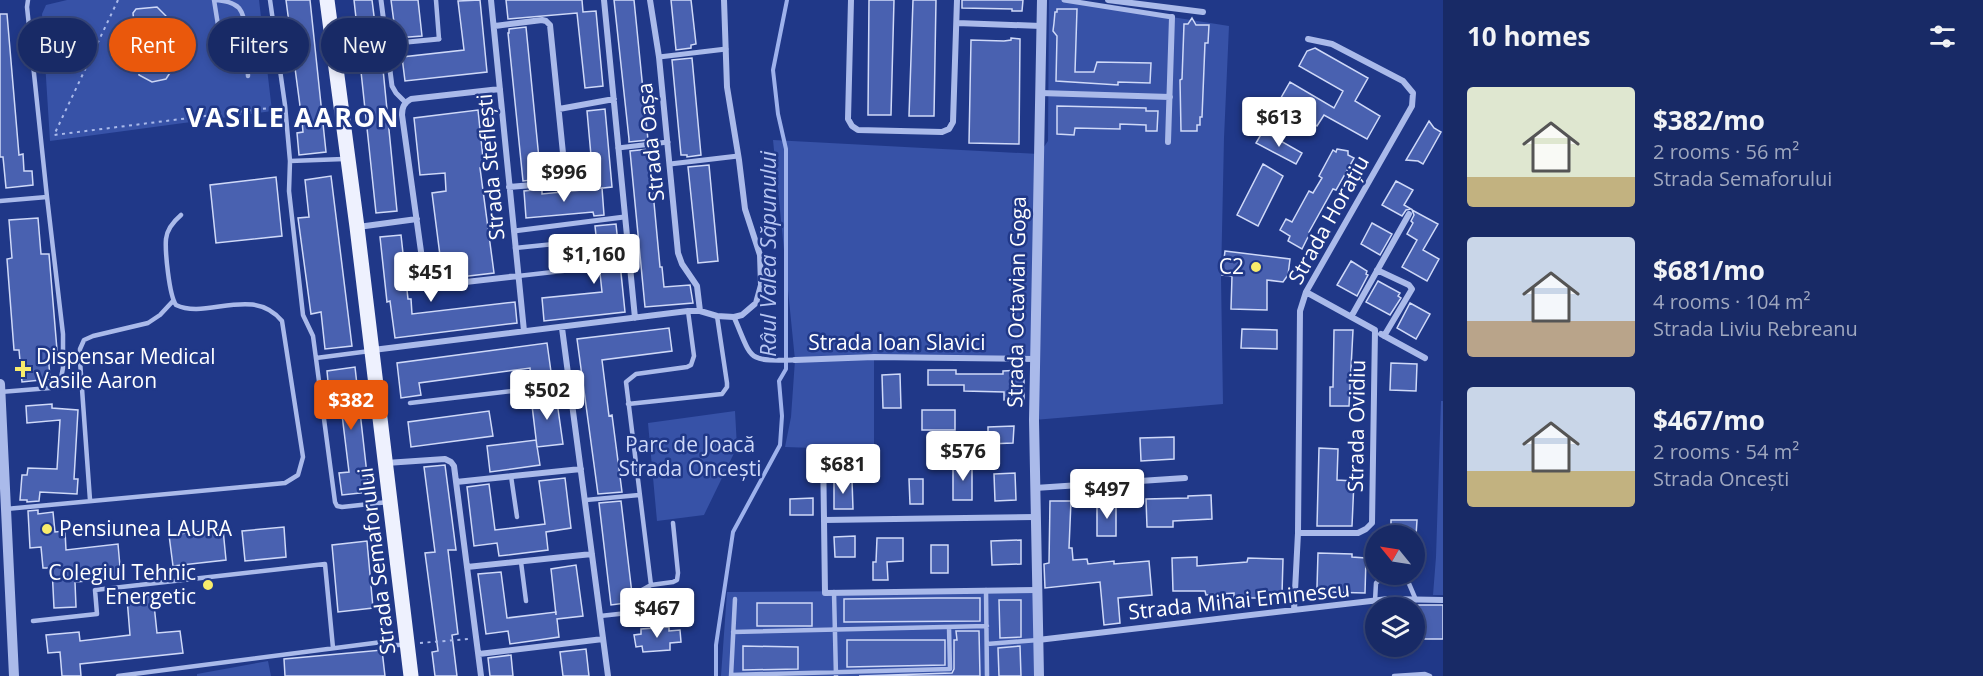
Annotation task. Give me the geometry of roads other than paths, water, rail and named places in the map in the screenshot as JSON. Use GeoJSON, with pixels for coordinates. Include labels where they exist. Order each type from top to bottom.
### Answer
{"type":"FeatureCollection","features":[{"type":"Feature","properties":{"kind":"main road","name":"Strada Semaforului"},"geometry":{"type":"LineString","coordinates":[[327,0],[329,18]]}},
{"type":"Feature","properties":{"kind":"main road","name":"Strada Semaforului"},"geometry":{"type":"LineString","coordinates":[[336,72],[357,227],[411,676]]}},
{"type":"Feature","properties":{"kind":"street"},"geometry":{"type":"LineString","coordinates":[[381,0],[383,18]]}},
{"type":"Feature","properties":{"kind":"street","name":"Strada Steflești"},"geometry":{"type":"LineString","coordinates":[[491,0],[524,331]]}},
{"type":"Feature","properties":{"kind":"street"},"geometry":{"type":"LineString","coordinates":[[604,0],[635,318]]}},
{"type":"Feature","properties":{"kind":"street","name":"Strada Oașa"},"geometry":{"type":"LineString","coordinates":[[650,0],[659,57],[678,253],[682,264],[697,286],[700,311]]}},
{"type":"Feature","properties":{"kind":"street"},"geometry":{"type":"LineString","coordinates":[[372,350],[688,311],[734,317],[750,310],[756,303],[762,285],[760,255],[745,209],[727,87],[724,0]]}},
{"type":"Feature","properties":{"kind":"street"},"geometry":{"type":"LineString","coordinates":[[851,0],[848,119],[852,126],[858,130],[942,132],[949,129],[953,122],[957,0]]}},
{"type":"Feature","properties":{"kind":"street"},"geometry":{"type":"LineString","coordinates":[[1064,0],[1172,17],[1175,45],[1169,136]]}},
{"type":"Feature","properties":{"kind":"street"},"geometry":{"type":"LineString","coordinates":[[1108,0],[1203,12]]}},
{"type":"Feature","properties":{"kind":"street"},"geometry":{"type":"LineString","coordinates":[[957,23],[1044,16]]}},
{"type":"Feature","properties":{"kind":"street","name":"Strada Octavian Goga"},"geometry":{"type":"LineString","coordinates":[[1039,676],[1035,517],[1035,359],[1045,135],[1044,16]]}},
{"type":"Feature","properties":{"kind":"street"},"geometry":{"type":"LineString","coordinates":[[495,26],[542,20],[550,25],[565,173],[556,183],[509,187]]}},
{"type":"Feature","properties":{"kind":"street"},"geometry":{"type":"LineString","coordinates":[[407,42],[439,39]]}},
{"type":"Feature","properties":{"kind":"street","name":"Strada Horațiu"},"geometry":{"type":"LineString","coordinates":[[1294,610],[1298,533],[1300,311],[1306,292],[1412,106],[1413,93],[1403,81],[1332,44],[1308,39]]}},
{"type":"Feature","properties":{"kind":"street"},"geometry":{"type":"LineString","coordinates":[[659,57],[726,49]]}},
{"type":"Feature","properties":{"kind":"street"},"geometry":{"type":"LineString","coordinates":[[390,72],[392,86],[405,102]]}},
{"type":"Feature","properties":{"kind":"street"},"geometry":{"type":"LineString","coordinates":[[500,88],[411,99],[405,102],[402,115],[424,273],[427,280],[439,285],[518,276]]}},
{"type":"Feature","properties":{"kind":"street"},"geometry":{"type":"LineString","coordinates":[[1043,100],[1089,91],[1138,93],[1149,99],[1173,97]]}},
{"type":"Feature","properties":{"kind":"street"},"geometry":{"type":"LineString","coordinates":[[559,109],[614,99]]}},
{"type":"Feature","properties":{"kind":"street"},"geometry":{"type":"LineString","coordinates":[[618,148],[668,142]]}},
{"type":"Feature","properties":{"kind":"street"},"geometry":{"type":"LineString","coordinates":[[670,164],[738,156]]}},
{"type":"Feature","properties":{"kind":"street"},"geometry":{"type":"LineString","coordinates":[[1351,317],[1408,214]]}},
{"type":"Feature","properties":{"kind":"street"},"geometry":{"type":"LineString","coordinates":[[514,231],[624,217]]}},
{"type":"Feature","properties":{"kind":"street"},"geometry":{"type":"LineString","coordinates":[[357,227],[417,219]]}},
{"type":"Feature","properties":{"kind":"street"},"geometry":{"type":"LineString","coordinates":[[1377,270],[1409,285],[1412,289],[1384,336]]}},
{"type":"Feature","properties":{"kind":"street","name":"Strada Ovidiu"},"geometry":{"type":"LineString","coordinates":[[1298,533],[1358,532],[1366,530],[1372,523],[1375,330],[1306,292]]}},
{"type":"Feature","properties":{"kind":"street"},"geometry":{"type":"LineString","coordinates":[[734,317],[748,351],[753,357],[762,361],[795,360]]}},
{"type":"Feature","properties":{"kind":"street"},"geometry":{"type":"LineString","coordinates":[[562,328],[608,676]]}},
{"type":"Feature","properties":{"kind":"street"},"geometry":{"type":"LineString","coordinates":[[1375,330],[1425,358]]}},
{"type":"Feature","properties":{"kind":"street","name":"Strada Ioan Slavici"},"geometry":{"type":"LineString","coordinates":[[795,360],[874,357],[1035,359]]}},
{"type":"Feature","properties":{"kind":"street"},"geometry":{"type":"LineString","coordinates":[[0,384],[14,676]]}},
{"type":"Feature","properties":{"kind":"street"},"geometry":{"type":"LineString","coordinates":[[823,447],[825,593],[1036,590]]}},
{"type":"Feature","properties":{"kind":"street"},"geometry":{"type":"LineString","coordinates":[[386,463],[445,459],[454,466],[481,676]]}},
{"type":"Feature","properties":{"kind":"street"},"geometry":{"type":"LineString","coordinates":[[456,482],[581,469]]}},
{"type":"Feature","properties":{"kind":"street"},"geometry":{"type":"LineString","coordinates":[[1035,488],[1185,478]]}},
{"type":"Feature","properties":{"kind":"street"},"geometry":{"type":"LineString","coordinates":[[824,519],[1035,517]]}},
{"type":"Feature","properties":{"kind":"street"},"geometry":{"type":"LineString","coordinates":[[467,567],[592,554]]}},
{"type":"Feature","properties":{"kind":"street","name":"Strada Mihai Eminescu"},"geometry":{"type":"LineString","coordinates":[[1425,600],[1443,600]]}},
{"type":"Feature","properties":{"kind":"street","name":"Strada Mihai Eminescu"},"geometry":{"type":"LineString","coordinates":[[1038,640],[1365,603]]}},
{"type":"Feature","properties":{"kind":"street"},"geometry":{"type":"LineString","coordinates":[[478,654],[603,639]]}},
{"type":"Feature","properties":{"kind":"lane"},"geometry":{"type":"LineString","coordinates":[[0,392],[56,386],[63,368],[63,334],[28,0]]}},
{"type":"Feature","properties":{"kind":"lane"},"geometry":{"type":"LineString","coordinates":[[218,18],[215,0],[232,3],[241,12],[246,34],[248,76]]}},
{"type":"Feature","properties":{"kind":"lane"},"geometry":{"type":"LineString","coordinates":[[270,0],[285,105],[290,161],[289,191],[303,315],[313,336],[337,506],[391,502]]}},
{"type":"Feature","properties":{"kind":"lane"},"geometry":{"type":"LineString","coordinates":[[436,0],[439,39]]}},
{"type":"Feature","properties":{"kind":"lane"},"geometry":{"type":"LineString","coordinates":[[290,161],[347,159]]}},
{"type":"Feature","properties":{"kind":"lane"},"geometry":{"type":"LineString","coordinates":[[0,201],[47,197]]}},
{"type":"Feature","properties":{"kind":"lane"},"geometry":{"type":"LineString","coordinates":[[6,509],[285,483],[298,475],[303,457],[282,321],[277,315],[262,307],[248,304],[190,308],[181,307],[173,301],[166,238],[174,222],[181,215]]}},
{"type":"Feature","properties":{"kind":"lane"},"geometry":{"type":"LineString","coordinates":[[515,248],[574,242]]}},
{"type":"Feature","properties":{"kind":"lane"},"geometry":{"type":"LineString","coordinates":[[518,276],[580,269]]}},
{"type":"Feature","properties":{"kind":"lane"},"geometry":{"type":"LineString","coordinates":[[90,500],[80,349],[84,340],[93,336],[154,321],[173,301]]}},
{"type":"Feature","properties":{"kind":"lane"},"geometry":{"type":"LineString","coordinates":[[651,585],[626,382],[636,374],[691,365],[694,356],[688,311]]}},
{"type":"Feature","properties":{"kind":"lane"},"geometry":{"type":"LineString","coordinates":[[628,404],[722,394],[727,383],[717,316]]}},
{"type":"Feature","properties":{"kind":"lane"},"geometry":{"type":"LineString","coordinates":[[316,358],[372,350]]}},
{"type":"Feature","properties":{"kind":"lane"},"geometry":{"type":"LineString","coordinates":[[410,403],[512,391],[535,393],[571,388]]}},
{"type":"Feature","properties":{"kind":"lane"},"geometry":{"type":"LineString","coordinates":[[511,476],[517,517]]}},
{"type":"Feature","properties":{"kind":"lane"},"geometry":{"type":"LineString","coordinates":[[586,500],[639,495]]}},
{"type":"Feature","properties":{"kind":"lane"},"geometry":{"type":"LineString","coordinates":[[600,616],[637,612],[642,590],[651,585],[677,580],[673,523]]}},
{"type":"Feature","properties":{"kind":"lane"},"geometry":{"type":"LineString","coordinates":[[521,562],[526,601]]}},
{"type":"Feature","properties":{"kind":"lane"},"geometry":{"type":"LineString","coordinates":[[33,621],[97,614],[95,590],[325,564],[333,648]]}},
{"type":"Feature","properties":{"kind":"lane"},"geometry":{"type":"LineString","coordinates":[[1375,597],[1376,583],[1382,578],[1407,579],[1415,597]]}},
{"type":"Feature","properties":{"kind":"lane"},"geometry":{"type":"LineString","coordinates":[[986,590],[987,676]]}},
{"type":"Feature","properties":{"kind":"lane"},"geometry":{"type":"LineString","coordinates":[[834,592],[836,674]]}},
{"type":"Feature","properties":{"kind":"lane"},"geometry":{"type":"LineString","coordinates":[[735,599],[731,676],[950,669],[949,627]]}},
{"type":"Feature","properties":{"kind":"lane"},"geometry":{"type":"LineString","coordinates":[[733,632],[987,626]]}},
{"type":"Feature","properties":{"kind":"lane"},"geometry":{"type":"LineString","coordinates":[[987,644],[1038,640]]}},
{"type":"Feature","properties":{"kind":"lane"},"geometry":{"type":"LineString","coordinates":[[118,676],[382,642],[392,645],[408,645]]}},
{"type":"Feature","properties":{"kind":"lane"},"geometry":{"type":"LineString","coordinates":[[1394,676],[1425,674],[1430,676]]}},
{"type":"Feature","properties":{"kind":"waterway","name":"Râul Valea Săpunului"},"geometry":{"type":"LineString","coordinates":[[716,676],[716,645],[733,532],[780,445],[782,416],[779,381],[786,369],[786,149],[778,114],[773,70],[787,0]]}},
{"type":"Feature","properties":{"kind":"place","name":"C2"},"geometry":{"type":"Point","coordinates":[1256,267]}},
{"type":"Feature","properties":{"kind":"place","name":"Dispensar Medical Vasile Aaron"},"geometry":{"type":"Point","coordinates":[23,369]}},
{"type":"Feature","properties":{"kind":"place","name":"Pensiunea LAURA"},"geometry":{"type":"Point","coordinates":[47,529]}},
{"type":"Feature","properties":{"kind":"place","name":"Colegiul Tehnic Energetic"},"geometry":{"type":"Point","coordinates":[208,585]}},
{"type":"Feature","properties":{"kind":"district","name":"VASILE AARON"},"geometry":{"type":"Point","coordinates":[293,118]}},
{"type":"Feature","properties":{"kind":"park label","name":"Parc de Joacă Strada Oncești"},"geometry":{"type":"Point","coordinates":[690,457]}}]}
